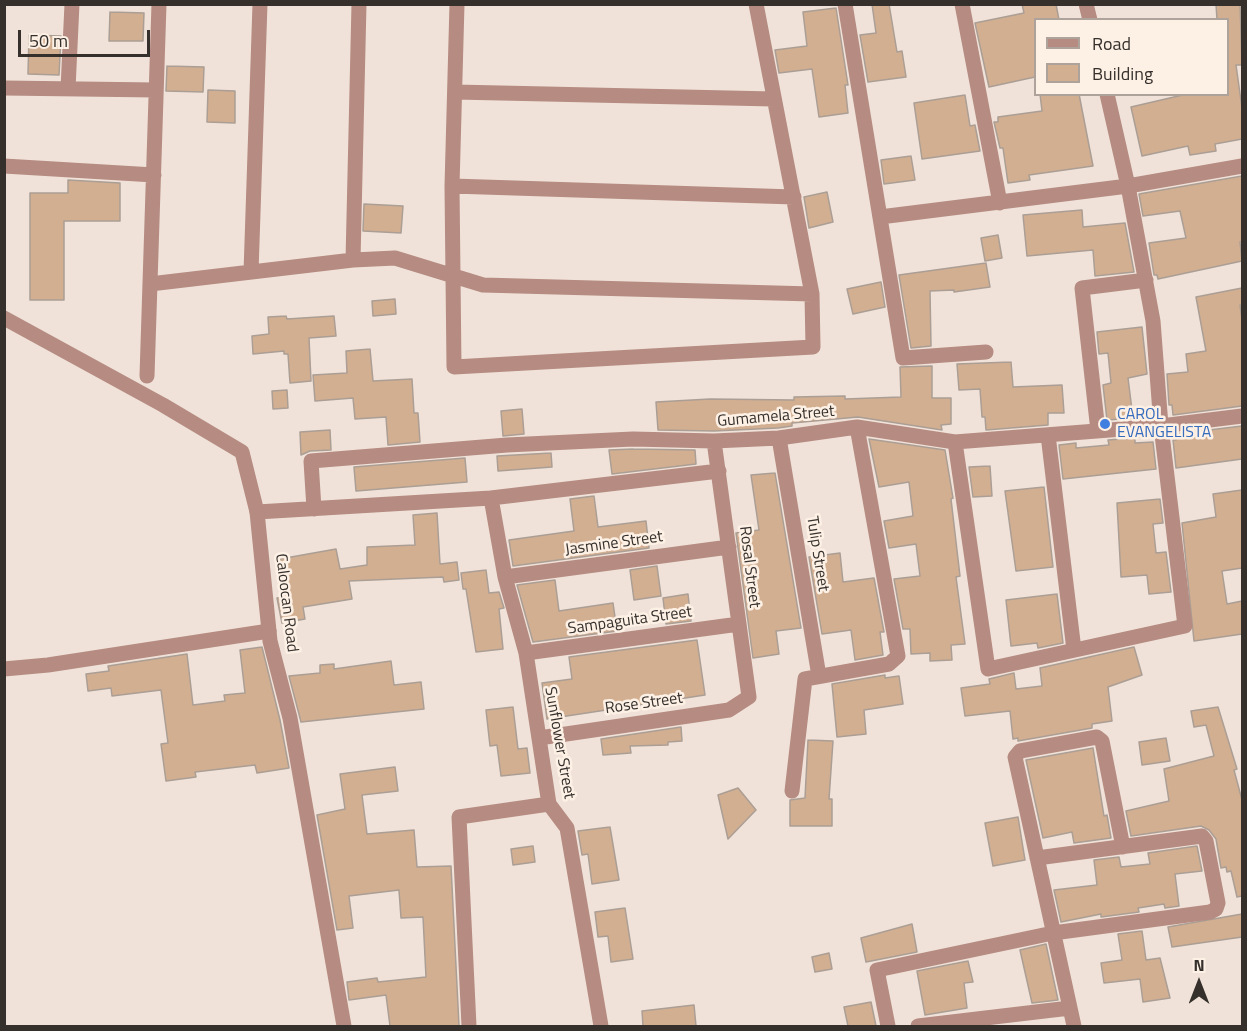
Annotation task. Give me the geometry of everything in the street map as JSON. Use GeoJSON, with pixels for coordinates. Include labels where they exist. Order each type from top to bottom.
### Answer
{"type":"FeatureCollection","features":[{"type":"Feature","properties":{"kind":"street"},"geometry":{"type":"LineString","coordinates":[[68,89],[72,4]]}},
{"type":"Feature","properties":{"kind":"street"},"geometry":{"type":"LineString","coordinates":[[147,376],[159,4]]}},
{"type":"Feature","properties":{"kind":"street"},"geometry":{"type":"LineString","coordinates":[[251,272],[260,4]]}},
{"type":"Feature","properties":{"kind":"street"},"geometry":{"type":"LineString","coordinates":[[353,260],[359,4]]}},
{"type":"Feature","properties":{"kind":"street"},"geometry":{"type":"LineString","coordinates":[[457,4],[452,186],[454,366],[813,347],[812,294],[756,4]]}},
{"type":"Feature","properties":{"kind":"street"},"geometry":{"type":"LineString","coordinates":[[845,4],[903,358],[986,352]]}},
{"type":"Feature","properties":{"kind":"street"},"geometry":{"type":"LineString","coordinates":[[962,4],[1000,203]]}},
{"type":"Feature","properties":{"kind":"street"},"geometry":{"type":"LineString","coordinates":[[4,88],[156,90]]}},
{"type":"Feature","properties":{"kind":"street"},"geometry":{"type":"LineString","coordinates":[[455,92],[774,99]]}},
{"type":"Feature","properties":{"kind":"street"},"geometry":{"type":"LineString","coordinates":[[955,442],[988,669],[1185,626],[1161,426],[1153,321],[1128,186],[1107,96]]}},
{"type":"Feature","properties":{"kind":"street"},"geometry":{"type":"LineString","coordinates":[[4,166],[153,175]]}},
{"type":"Feature","properties":{"kind":"street"},"geometry":{"type":"LineString","coordinates":[[880,217],[1128,186],[1242,166]]}},
{"type":"Feature","properties":{"kind":"street"},"geometry":{"type":"LineString","coordinates":[[452,186],[794,197]]}},
{"type":"Feature","properties":{"kind":"street"},"geometry":{"type":"LineString","coordinates":[[150,284],[353,260],[395,258],[483,285],[812,294]]}},
{"type":"Feature","properties":{"kind":"street"},"geometry":{"type":"LineString","coordinates":[[1098,431],[1082,288],[1146,280]]}},
{"type":"Feature","properties":{"kind":"street","name":"Caloocan Road"},"geometry":{"type":"LineString","coordinates":[[4,318],[164,405],[242,452],[257,512],[269,631],[290,718],[344,1026]]}},
{"type":"Feature","properties":{"kind":"street","name":"Gumamela Street"},"geometry":{"type":"LineString","coordinates":[[314,509],[311,461],[530,444],[633,439],[714,441],[779,438],[857,427],[955,442],[1161,426],[1242,416]]}},
{"type":"Feature","properties":{"kind":"street"},"geometry":{"type":"LineString","coordinates":[[792,791],[805,679],[889,664],[898,656],[857,427]]}},
{"type":"Feature","properties":{"kind":"street"},"geometry":{"type":"LineString","coordinates":[[1048,435],[1074,650]]}},
{"type":"Feature","properties":{"kind":"street","name":"Tulip Street"},"geometry":{"type":"LineString","coordinates":[[779,438],[819,676]]}},
{"type":"Feature","properties":{"kind":"street","name":"Rosal Street"},"geometry":{"type":"LineString","coordinates":[[714,441],[749,697]]}},
{"type":"Feature","properties":{"kind":"street"},"geometry":{"type":"LineString","coordinates":[[257,512],[491,498],[719,471]]}},
{"type":"Feature","properties":{"kind":"street","name":"Sunflower Street"},"geometry":{"type":"LineString","coordinates":[[491,498],[505,578],[526,653],[549,804],[567,828],[601,1026]]}},
{"type":"Feature","properties":{"kind":"street","name":"Jasmine Street"},"geometry":{"type":"LineString","coordinates":[[505,578],[729,547]]}},
{"type":"Feature","properties":{"kind":"street","name":"Sampaguita Street"},"geometry":{"type":"LineString","coordinates":[[526,653],[739,624]]}},
{"type":"Feature","properties":{"kind":"street"},"geometry":{"type":"LineString","coordinates":[[4,669],[48,665],[269,631]]}},
{"type":"Feature","properties":{"kind":"street","name":"Rose Street"},"geometry":{"type":"LineString","coordinates":[[539,738],[729,710],[749,697]]}},
{"type":"Feature","properties":{"kind":"street"},"geometry":{"type":"LineString","coordinates":[[1074,1026],[1016,757],[1020,751],[1097,736],[1102,741],[1123,847]]}},
{"type":"Feature","properties":{"kind":"street"},"geometry":{"type":"LineString","coordinates":[[469,1026],[459,817],[549,804]]}},
{"type":"Feature","properties":{"kind":"street"},"geometry":{"type":"LineString","coordinates":[[888,1026],[877,970],[1053,933],[1198,914],[1216,909],[1218,903],[1206,841],[1202,837],[1037,858]]}},
{"type":"Feature","properties":{"kind":"street"},"geometry":{"type":"LineString","coordinates":[[918,1026],[1070,1008]]}},
{"type":"Feature","properties":{"kind":"building"},"geometry":{"type":"Polygon","coordinates":[[[872,4],[889,4],[897,52],[902,51],[906,77],[868,82],[860,35],[876,33],[872,4]]]}},
{"type":"Feature","properties":{"kind":"building"},"geometry":{"type":"Polygon","coordinates":[[[1022,4],[1056,4],[1059,18],[1034,18],[1034,77],[989,87],[975,23],[1024,13],[1022,4]]]}},
{"type":"Feature","properties":{"kind":"building"},"geometry":{"type":"Polygon","coordinates":[[[1216,4],[1240,4],[1242,65],[1236,65],[1242,108],[1242,139],[1215,144],[1216,151],[1190,155],[1188,146],[1142,156],[1131,107],[1178,96],[1229,96],[1229,18],[1217,18],[1216,4]]]}},
{"type":"Feature","properties":{"kind":"building"},"geometry":{"type":"Polygon","coordinates":[[[836,8],[848,85],[845,85],[848,113],[819,117],[812,69],[779,73],[775,50],[807,46],[803,12],[836,8]]]}},
{"type":"Feature","properties":{"kind":"building"},"geometry":{"type":"Polygon","coordinates":[[[110,12],[144,13],[143,41],[109,41],[110,12]]]}},
{"type":"Feature","properties":{"kind":"building"},"geometry":{"type":"Polygon","coordinates":[[[29,35],[61,36],[59,75],[28,74],[29,35]]]}},
{"type":"Feature","properties":{"kind":"building"},"geometry":{"type":"Polygon","coordinates":[[[167,66],[204,67],[203,92],[166,91],[167,66]]]}},
{"type":"Feature","properties":{"kind":"building"},"geometry":{"type":"Polygon","coordinates":[[[208,90],[235,91],[235,123],[207,122],[208,90]]]}},
{"type":"Feature","properties":{"kind":"building"},"geometry":{"type":"Polygon","coordinates":[[[965,95],[970,126],[975,125],[980,151],[922,159],[914,103],[965,95]]]}},
{"type":"Feature","properties":{"kind":"building"},"geometry":{"type":"Polygon","coordinates":[[[1040,96],[1079,96],[1093,166],[1029,175],[1030,180],[1008,183],[1003,148],[1000,148],[994,122],[998,122],[998,117],[1042,111],[1040,96]]]}},
{"type":"Feature","properties":{"kind":"building"},"geometry":{"type":"Polygon","coordinates":[[[911,156],[915,180],[884,184],[881,160],[911,156]]]}},
{"type":"Feature","properties":{"kind":"building"},"geometry":{"type":"Polygon","coordinates":[[[1242,176],[1242,241],[1240,242],[1242,261],[1158,279],[1157,275],[1154,275],[1149,243],[1186,238],[1180,211],[1143,216],[1139,194],[1242,176]]]}},
{"type":"Feature","properties":{"kind":"building"},"geometry":{"type":"Polygon","coordinates":[[[68,180],[120,183],[120,221],[64,221],[64,300],[30,300],[30,193],[68,193],[68,180]]]}},
{"type":"Feature","properties":{"kind":"building"},"geometry":{"type":"Polygon","coordinates":[[[827,192],[833,222],[809,228],[804,197],[827,192]]]}},
{"type":"Feature","properties":{"kind":"building"},"geometry":{"type":"Polygon","coordinates":[[[364,204],[403,206],[401,233],[363,231],[364,204]]]}},
{"type":"Feature","properties":{"kind":"building"},"geometry":{"type":"Polygon","coordinates":[[[1082,210],[1083,227],[1125,223],[1134,272],[1095,276],[1093,250],[1027,256],[1023,215],[1082,210]]]}},
{"type":"Feature","properties":{"kind":"building"},"geometry":{"type":"Polygon","coordinates":[[[998,235],[1002,258],[985,261],[981,238],[998,235]]]}},
{"type":"Feature","properties":{"kind":"building"},"geometry":{"type":"Polygon","coordinates":[[[986,263],[990,287],[954,292],[954,290],[930,291],[931,346],[911,348],[899,275],[986,263]]]}},
{"type":"Feature","properties":{"kind":"building"},"geometry":{"type":"Polygon","coordinates":[[[881,282],[885,307],[853,314],[847,289],[881,282]]]}},
{"type":"Feature","properties":{"kind":"building"},"geometry":{"type":"Polygon","coordinates":[[[1242,288],[1242,305],[1240,305],[1242,406],[1173,415],[1172,405],[1169,405],[1167,374],[1188,372],[1186,354],[1206,351],[1196,297],[1242,288]]]}},
{"type":"Feature","properties":{"kind":"building"},"geometry":{"type":"Polygon","coordinates":[[[395,299],[396,314],[373,316],[372,301],[395,299]]]}},
{"type":"Feature","properties":{"kind":"building"},"geometry":{"type":"Polygon","coordinates":[[[286,316],[287,319],[334,316],[336,336],[309,338],[311,381],[290,383],[288,354],[284,354],[284,351],[253,354],[252,336],[269,334],[268,317],[286,316]]]}},
{"type":"Feature","properties":{"kind":"building"},"geometry":{"type":"Polygon","coordinates":[[[1142,327],[1147,374],[1128,378],[1133,418],[1107,420],[1103,385],[1111,383],[1108,353],[1099,354],[1097,332],[1142,327]]]}},
{"type":"Feature","properties":{"kind":"building"},"geometry":{"type":"Polygon","coordinates":[[[370,349],[373,381],[412,379],[414,413],[418,413],[420,442],[388,445],[386,417],[355,419],[353,398],[315,401],[313,375],[347,373],[346,351],[370,349]]]}},
{"type":"Feature","properties":{"kind":"building"},"geometry":{"type":"Polygon","coordinates":[[[1011,362],[1013,387],[1062,385],[1064,413],[1048,413],[1048,425],[986,430],[985,417],[982,417],[980,389],[959,390],[957,364],[1011,362]]]}},
{"type":"Feature","properties":{"kind":"building"},"geometry":{"type":"Polygon","coordinates":[[[932,366],[932,398],[951,398],[951,424],[941,425],[942,430],[858,417],[792,423],[792,426],[778,428],[714,431],[658,430],[656,402],[710,399],[794,400],[794,397],[845,396],[845,399],[901,397],[900,367],[932,366]]]}},
{"type":"Feature","properties":{"kind":"building"},"geometry":{"type":"Polygon","coordinates":[[[287,390],[288,408],[273,409],[272,391],[287,390]]]}},
{"type":"Feature","properties":{"kind":"building"},"geometry":{"type":"Polygon","coordinates":[[[522,409],[524,434],[503,436],[501,411],[522,409]]]}},
{"type":"Feature","properties":{"kind":"building"},"geometry":{"type":"Polygon","coordinates":[[[1242,426],[1242,459],[1176,468],[1173,440],[1176,440],[1176,434],[1242,426]]]}},
{"type":"Feature","properties":{"kind":"building"},"geometry":{"type":"Polygon","coordinates":[[[330,430],[331,450],[310,451],[301,455],[300,432],[330,430]]]}},
{"type":"Feature","properties":{"kind":"building"},"geometry":{"type":"Polygon","coordinates":[[[1135,438],[1135,443],[1153,442],[1156,469],[1063,479],[1059,445],[1076,443],[1076,448],[1109,445],[1108,440],[1135,438]]]}},
{"type":"Feature","properties":{"kind":"building"},"geometry":{"type":"Polygon","coordinates":[[[869,439],[945,450],[953,498],[951,499],[960,576],[956,577],[965,644],[951,645],[952,660],[930,661],[930,653],[911,654],[910,629],[903,629],[894,579],[920,576],[916,544],[889,548],[884,521],[913,516],[909,482],[879,487],[869,439]]]}},
{"type":"Feature","properties":{"kind":"building"},"geometry":{"type":"Polygon","coordinates":[[[609,450],[695,450],[696,464],[612,474],[609,450]]]}},
{"type":"Feature","properties":{"kind":"building"},"geometry":{"type":"Polygon","coordinates":[[[551,453],[552,467],[498,471],[497,456],[551,453]]]}},
{"type":"Feature","properties":{"kind":"building"},"geometry":{"type":"Polygon","coordinates":[[[465,458],[467,482],[356,491],[354,467],[465,458]]]}},
{"type":"Feature","properties":{"kind":"building"},"geometry":{"type":"Polygon","coordinates":[[[990,466],[992,496],[973,497],[969,467],[990,466]]]}},
{"type":"Feature","properties":{"kind":"building"},"geometry":{"type":"Polygon","coordinates":[[[775,473],[801,628],[776,631],[779,654],[753,658],[736,533],[759,530],[751,475],[775,473]]]}},
{"type":"Feature","properties":{"kind":"building"},"geometry":{"type":"Polygon","coordinates":[[[1044,487],[1053,567],[1016,571],[1005,491],[1044,487]]]}},
{"type":"Feature","properties":{"kind":"building"},"geometry":{"type":"Polygon","coordinates":[[[1242,490],[1242,568],[1222,571],[1227,604],[1242,601],[1242,634],[1194,641],[1182,523],[1216,517],[1213,494],[1242,490]]]}},
{"type":"Feature","properties":{"kind":"building"},"geometry":{"type":"Polygon","coordinates":[[[594,496],[598,527],[646,521],[649,548],[513,566],[509,540],[574,531],[570,499],[594,496]]]}},
{"type":"Feature","properties":{"kind":"building"},"geometry":{"type":"Polygon","coordinates":[[[1160,499],[1163,523],[1153,524],[1156,553],[1166,552],[1171,592],[1149,594],[1147,575],[1121,577],[1117,503],[1160,499]]]}},
{"type":"Feature","properties":{"kind":"building"},"geometry":{"type":"Polygon","coordinates":[[[437,513],[440,564],[457,562],[459,580],[444,582],[443,577],[349,581],[352,599],[303,607],[305,619],[282,623],[277,598],[287,596],[280,559],[336,549],[340,569],[367,565],[367,547],[415,545],[413,515],[437,513]]]}},
{"type":"Feature","properties":{"kind":"building"},"geometry":{"type":"Polygon","coordinates":[[[840,553],[843,582],[874,578],[884,632],[880,632],[883,655],[855,660],[851,630],[822,634],[809,557],[840,553]]]}},
{"type":"Feature","properties":{"kind":"building"},"geometry":{"type":"Polygon","coordinates":[[[657,566],[661,596],[634,600],[630,570],[657,566]]]}},
{"type":"Feature","properties":{"kind":"building"},"geometry":{"type":"Polygon","coordinates":[[[486,570],[489,593],[499,592],[504,608],[499,609],[503,649],[476,652],[466,589],[463,589],[461,573],[486,570]]]}},
{"type":"Feature","properties":{"kind":"building"},"geometry":{"type":"Polygon","coordinates":[[[555,580],[559,611],[613,603],[617,631],[533,642],[517,585],[555,580]]]}},
{"type":"Feature","properties":{"kind":"building"},"geometry":{"type":"Polygon","coordinates":[[[688,594],[691,621],[666,624],[663,598],[688,594]]]}},
{"type":"Feature","properties":{"kind":"building"},"geometry":{"type":"Polygon","coordinates":[[[1057,594],[1063,643],[1038,648],[1037,643],[1011,646],[1006,600],[1057,594]]]}},
{"type":"Feature","properties":{"kind":"building"},"geometry":{"type":"Polygon","coordinates":[[[697,640],[705,695],[547,719],[542,683],[572,679],[569,657],[697,640]]]}},
{"type":"Feature","properties":{"kind":"building"},"geometry":{"type":"Polygon","coordinates":[[[262,647],[289,768],[257,773],[255,765],[195,772],[196,777],[166,781],[161,744],[168,743],[161,690],[112,696],[111,688],[88,691],[86,674],[109,671],[108,666],[187,654],[193,705],[225,701],[224,695],[245,693],[240,650],[262,647]]]}},
{"type":"Feature","properties":{"kind":"building"},"geometry":{"type":"Polygon","coordinates":[[[1134,647],[1142,675],[1108,687],[1112,721],[1092,724],[1092,728],[1018,741],[1018,738],[1013,739],[1010,711],[965,716],[961,688],[990,684],[989,679],[1014,673],[1016,689],[1042,686],[1040,668],[1134,647]]]}},
{"type":"Feature","properties":{"kind":"building"},"geometry":{"type":"Polygon","coordinates":[[[391,661],[394,685],[421,682],[424,709],[301,722],[289,676],[320,673],[320,665],[334,664],[334,669],[391,661]]]}},
{"type":"Feature","properties":{"kind":"building"},"geometry":{"type":"Polygon","coordinates":[[[885,675],[885,678],[899,676],[903,704],[864,710],[866,734],[837,737],[832,684],[885,675]]]}},
{"type":"Feature","properties":{"kind":"building"},"geometry":{"type":"Polygon","coordinates":[[[513,707],[518,749],[527,748],[530,773],[501,776],[497,745],[490,746],[486,710],[513,707]]]}},
{"type":"Feature","properties":{"kind":"building"},"geometry":{"type":"Polygon","coordinates":[[[1218,707],[1237,769],[1234,770],[1242,800],[1242,896],[1237,897],[1231,871],[1227,872],[1226,867],[1221,868],[1216,839],[1209,830],[1201,826],[1131,836],[1126,811],[1169,801],[1164,769],[1214,756],[1206,725],[1194,727],[1191,711],[1218,707]]]}},
{"type":"Feature","properties":{"kind":"building"},"geometry":{"type":"Polygon","coordinates":[[[681,727],[682,741],[668,742],[668,745],[630,746],[631,753],[603,755],[601,739],[681,727]]]}},
{"type":"Feature","properties":{"kind":"building"},"geometry":{"type":"Polygon","coordinates":[[[1166,738],[1170,761],[1142,765],[1139,742],[1166,738]]]}},
{"type":"Feature","properties":{"kind":"building"},"geometry":{"type":"Polygon","coordinates":[[[808,740],[833,741],[829,799],[832,799],[832,826],[790,826],[790,800],[805,798],[808,740]]]}},
{"type":"Feature","properties":{"kind":"building"},"geometry":{"type":"Polygon","coordinates":[[[1093,748],[1104,816],[1107,815],[1111,838],[1074,843],[1072,832],[1043,838],[1026,760],[1093,748]]]}},
{"type":"Feature","properties":{"kind":"building"},"geometry":{"type":"Polygon","coordinates":[[[395,767],[398,791],[362,795],[367,834],[414,830],[417,867],[451,866],[459,1026],[390,1026],[386,995],[349,1000],[347,982],[377,978],[378,982],[426,977],[423,917],[401,918],[399,890],[349,896],[353,928],[337,930],[317,815],[345,809],[340,774],[395,767]]]}},
{"type":"Feature","properties":{"kind":"building"},"geometry":{"type":"Polygon","coordinates":[[[738,788],[756,810],[728,839],[718,795],[738,788]]]}},
{"type":"Feature","properties":{"kind":"building"},"geometry":{"type":"Polygon","coordinates":[[[1018,817],[1025,860],[993,866],[985,823],[1018,817]]]}},
{"type":"Feature","properties":{"kind":"building"},"geometry":{"type":"Polygon","coordinates":[[[610,827],[619,880],[592,884],[588,854],[582,855],[578,831],[610,827]]]}},
{"type":"Feature","properties":{"kind":"building"},"geometry":{"type":"Polygon","coordinates":[[[533,846],[535,862],[513,865],[511,849],[533,846]]]}},
{"type":"Feature","properties":{"kind":"building"},"geometry":{"type":"Polygon","coordinates":[[[1197,846],[1202,871],[1175,874],[1179,906],[1165,908],[1164,904],[1138,908],[1139,912],[1101,917],[1101,914],[1061,922],[1054,890],[1097,885],[1094,860],[1119,857],[1121,867],[1150,864],[1148,853],[1197,846]]]}},
{"type":"Feature","properties":{"kind":"building"},"geometry":{"type":"Polygon","coordinates":[[[625,908],[633,959],[611,962],[608,936],[598,937],[595,912],[625,908]]]}},
{"type":"Feature","properties":{"kind":"building"},"geometry":{"type":"Polygon","coordinates":[[[1242,914],[1242,937],[1172,947],[1168,927],[1242,914]]]}},
{"type":"Feature","properties":{"kind":"building"},"geometry":{"type":"Polygon","coordinates":[[[912,924],[917,952],[866,962],[861,938],[912,924]]]}},
{"type":"Feature","properties":{"kind":"building"},"geometry":{"type":"Polygon","coordinates":[[[1142,931],[1146,960],[1160,958],[1170,998],[1143,1002],[1140,979],[1104,983],[1101,963],[1122,960],[1118,934],[1142,931]]]}},
{"type":"Feature","properties":{"kind":"building"},"geometry":{"type":"Polygon","coordinates":[[[1046,944],[1058,1000],[1032,1003],[1020,950],[1046,944]]]}},
{"type":"Feature","properties":{"kind":"building"},"geometry":{"type":"Polygon","coordinates":[[[829,953],[832,969],[815,972],[812,957],[829,953]]]}},
{"type":"Feature","properties":{"kind":"building"},"geometry":{"type":"Polygon","coordinates":[[[968,961],[973,982],[964,983],[967,1008],[925,1015],[917,971],[968,961]]]}},
{"type":"Feature","properties":{"kind":"building"},"geometry":{"type":"Polygon","coordinates":[[[871,1002],[876,1026],[848,1026],[844,1007],[871,1002]]]}},
{"type":"Feature","properties":{"kind":"building"},"geometry":{"type":"Polygon","coordinates":[[[694,1005],[696,1026],[643,1026],[642,1011],[694,1005]]]}},
{"type":"Feature","properties":{"kind":"place","name":"CAROL EVANGELISTA"},"geometry":{"type":"Point","coordinates":[1105,424]}}]}
